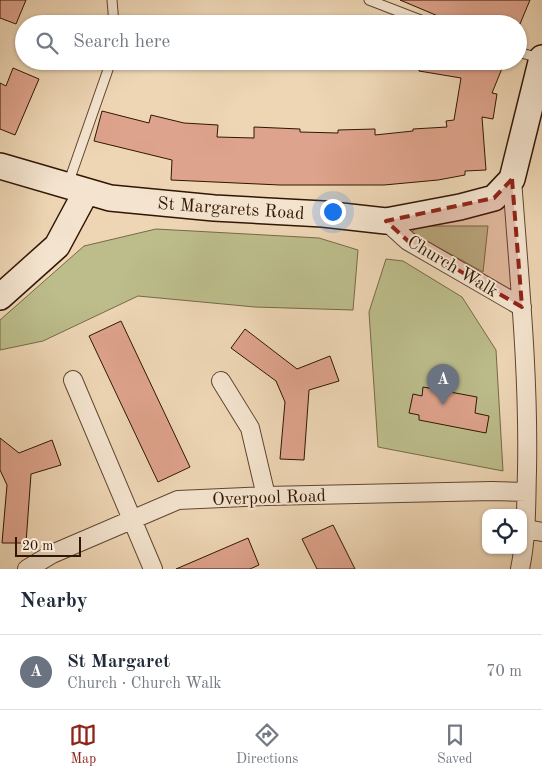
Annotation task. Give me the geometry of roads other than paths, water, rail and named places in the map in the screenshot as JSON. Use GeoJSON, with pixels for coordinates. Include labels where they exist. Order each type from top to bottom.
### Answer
{"type":"FeatureCollection","features":[{"type":"Feature","properties":{"kind":"street"},"geometry":{"type":"LineString","coordinates":[[512,180],[542,59]]}},
{"type":"Feature","properties":{"kind":"street","name":"St Margarets Road"},"geometry":{"type":"LineString","coordinates":[[0,166],[110,198],[214,208],[323,214],[386,221],[460,207],[494,198],[512,180]]}},
{"type":"Feature","properties":{"kind":"street","name":"Church Walk"},"geometry":{"type":"LineString","coordinates":[[512,180],[522,307],[528,430],[526,492],[534,530],[520,569]]}},
{"type":"Feature","properties":{"kind":"street"},"geometry":{"type":"LineString","coordinates":[[0,298],[57,246],[77,189]]}},
{"type":"Feature","properties":{"kind":"street","name":"Church Walk"},"geometry":{"type":"LineString","coordinates":[[386,221],[408,241],[522,307]]}},
{"type":"Feature","properties":{"kind":"street"},"geometry":{"type":"LineString","coordinates":[[73,380],[153,569]]}},
{"type":"Feature","properties":{"kind":"street"},"geometry":{"type":"LineString","coordinates":[[221,381],[250,428],[266,496]]}},
{"type":"Feature","properties":{"kind":"street","name":"Overpool Road"},"geometry":{"type":"LineString","coordinates":[[27,569],[52,554],[178,500],[266,496],[492,491],[526,492]]}},
{"type":"Feature","properties":{"kind":"lane"},"geometry":{"type":"LineString","coordinates":[[112,0],[113,15]]}},
{"type":"Feature","properties":{"kind":"lane"},"geometry":{"type":"LineString","coordinates":[[369,0],[408,15]]}},
{"type":"Feature","properties":{"kind":"lane"},"geometry":{"type":"LineString","coordinates":[[527,55],[542,59]]}},
{"type":"Feature","properties":{"kind":"lane"},"geometry":{"type":"LineString","coordinates":[[77,189],[109,70]]}},
{"type":"Feature","properties":{"kind":"place","name":"St Margaret"},"geometry":{"type":"Point","coordinates":[443,405]}}]}
